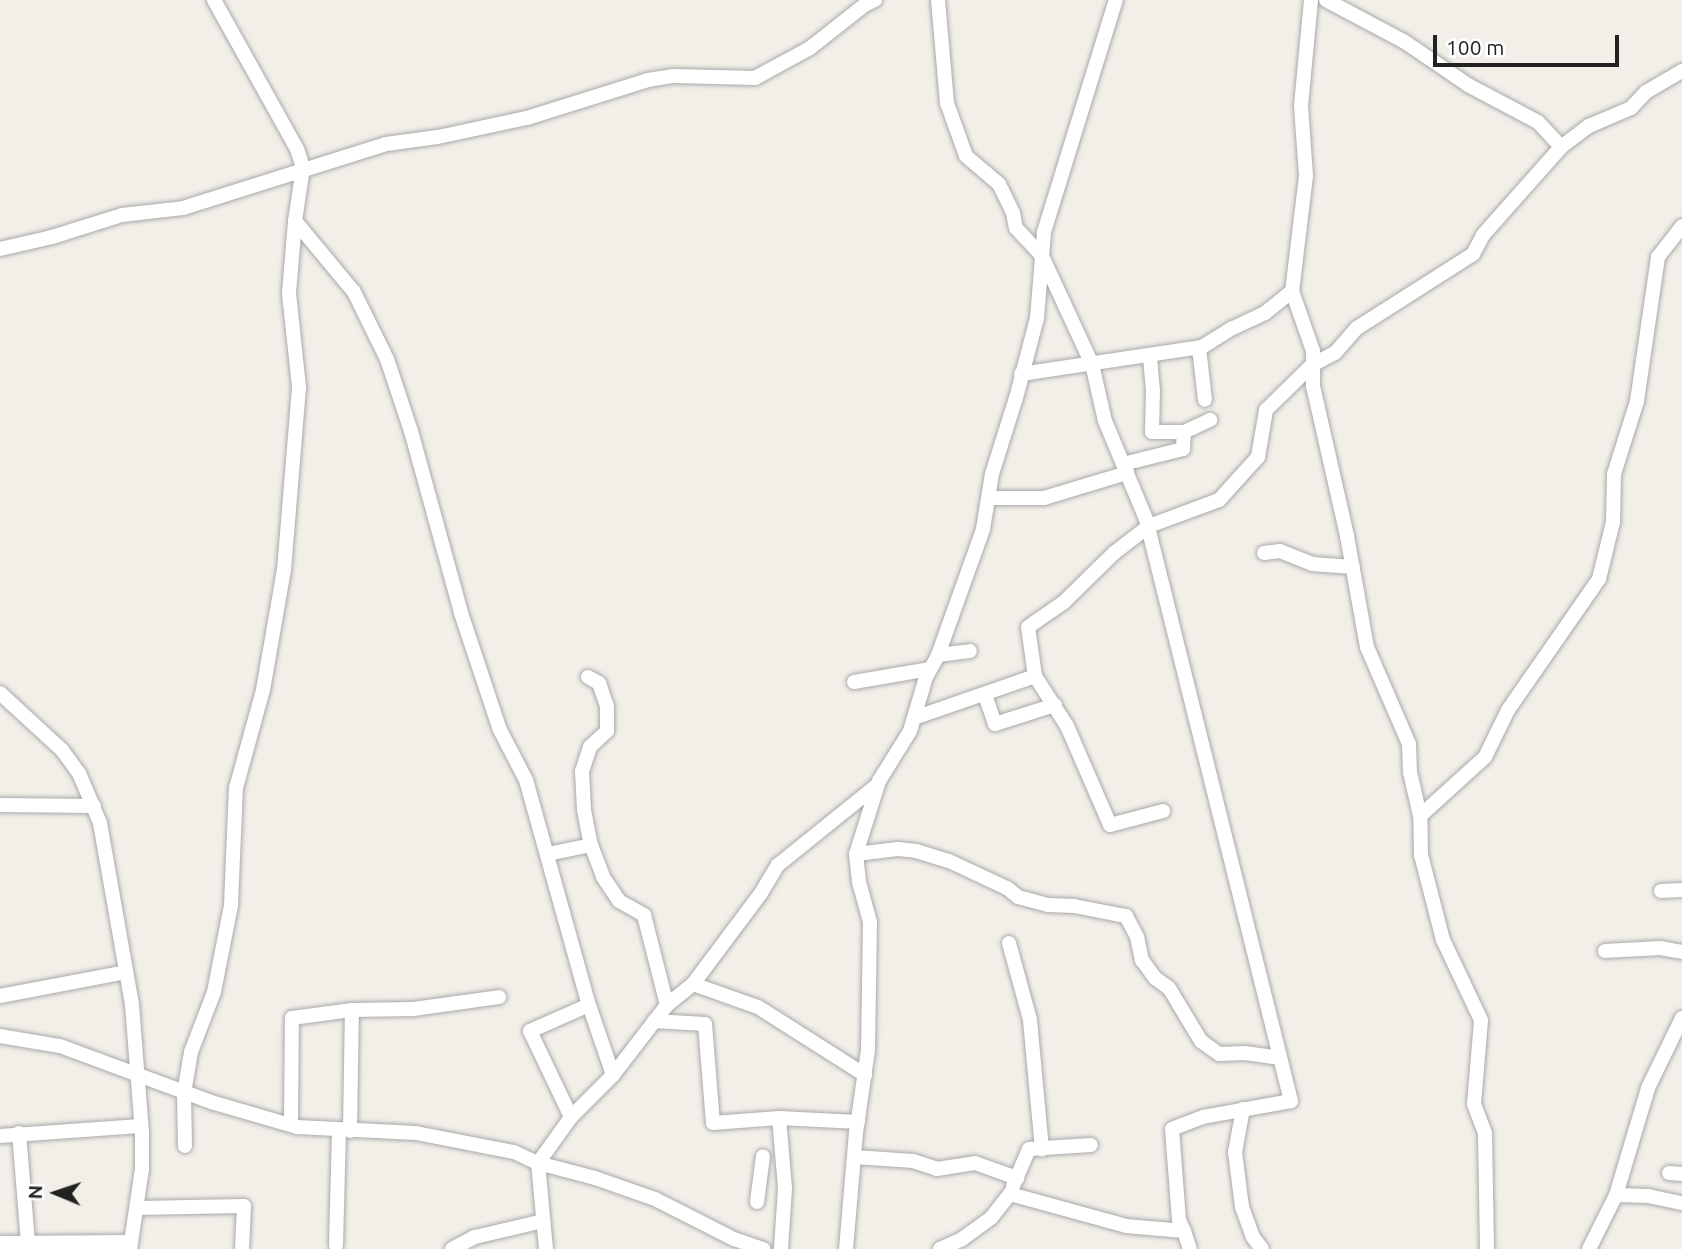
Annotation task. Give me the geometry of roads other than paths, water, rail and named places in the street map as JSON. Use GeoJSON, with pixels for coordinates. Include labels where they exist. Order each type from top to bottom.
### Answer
{"type":"FeatureCollection","features":[{"type":"Feature","properties":{"kind":"street"},"geometry":{"type":"LineString","coordinates":[[185,1146],[184,1093],[191,1052],[214,992],[229,918],[236,788],[262,690],[284,570],[299,387],[289,293],[303,168],[297,149],[253,64],[242,52],[214,0]]}},
{"type":"Feature","properties":{"kind":"street"},"geometry":{"type":"LineString","coordinates":[[0,249],[52,237],[122,215],[183,208],[386,144],[439,137],[527,118],[648,80],[674,76],[755,78],[810,48],[858,9],[875,0]]}},
{"type":"Feature","properties":{"kind":"street"},"geometry":{"type":"LineString","coordinates":[[938,0],[947,103],[966,156],[999,184],[1013,213],[1016,228],[1042,256],[1092,364],[1105,421],[1149,526],[1222,815],[1279,1058],[1292,1101],[1203,1117],[1172,1129],[1179,1220],[1190,1249]]}},
{"type":"Feature","properties":{"kind":"street"},"geometry":{"type":"LineString","coordinates":[[846,1249],[868,1051],[870,922],[859,883],[856,854],[877,785],[901,748],[914,718],[929,669],[938,655],[983,529],[992,474],[1037,318],[1044,232],[1116,0]]}},
{"type":"Feature","properties":{"kind":"street"},"geometry":{"type":"LineString","coordinates":[[1311,0],[1301,106],[1306,176],[1292,291],[1313,351],[1312,386],[1353,567],[1367,647],[1409,744],[1410,772],[1420,816],[1421,855],[1443,940],[1481,1020],[1474,1104],[1485,1133],[1487,1249]]}},
{"type":"Feature","properties":{"kind":"street"},"geometry":{"type":"LineString","coordinates":[[1326,0],[1405,42],[1468,85],[1538,122],[1561,147]]}},
{"type":"Feature","properties":{"kind":"street"},"geometry":{"type":"LineString","coordinates":[[1163,811],[1110,825],[1055,705],[1035,676],[1028,627],[1064,602],[1114,553],[1149,526],[1219,500],[1258,457],[1266,410],[1312,365],[1335,353],[1357,328],[1473,254],[1483,235],[1561,147],[1589,126],[1631,108],[1646,92],[1682,71]]}},
{"type":"Feature","properties":{"kind":"street"},"geometry":{"type":"LineString","coordinates":[[295,221],[354,292],[387,359],[411,431],[461,613],[500,730],[526,780],[589,1005],[614,1075]]}},
{"type":"Feature","properties":{"kind":"street"},"geometry":{"type":"LineString","coordinates":[[1420,816],[1485,757],[1508,710],[1599,579],[1613,522],[1614,474],[1637,401],[1658,257],[1682,226]]}},
{"type":"Feature","properties":{"kind":"street"},"geometry":{"type":"LineString","coordinates":[[1021,374],[1199,348],[1265,313],[1292,291]]}},
{"type":"Feature","properties":{"kind":"street"},"geometry":{"type":"LineString","coordinates":[[1199,348],[1205,400]]}},
{"type":"Feature","properties":{"kind":"street"},"geometry":{"type":"LineString","coordinates":[[1150,357],[1152,432],[1184,432],[1210,420]]}},
{"type":"Feature","properties":{"kind":"street"},"geometry":{"type":"LineString","coordinates":[[989,498],[1044,498],[1184,449],[1184,432]]}},
{"type":"Feature","properties":{"kind":"street"},"geometry":{"type":"LineString","coordinates":[[1264,553],[1280,551],[1312,564],[1353,567]]}},
{"type":"Feature","properties":{"kind":"street"},"geometry":{"type":"LineString","coordinates":[[938,655],[970,651]]}},
{"type":"Feature","properties":{"kind":"street"},"geometry":{"type":"LineString","coordinates":[[854,682],[929,669]]}},
{"type":"Feature","properties":{"kind":"street"},"geometry":{"type":"LineString","coordinates":[[914,718],[1035,676]]}},
{"type":"Feature","properties":{"kind":"street"},"geometry":{"type":"LineString","coordinates":[[588,677],[599,683],[607,706],[607,731],[590,747],[582,771],[584,810],[591,845],[603,877],[619,901],[644,915],[667,1005]]}},
{"type":"Feature","properties":{"kind":"street"},"geometry":{"type":"LineString","coordinates":[[0,693],[62,750],[79,772],[94,806],[106,852],[126,972],[142,1169],[130,1246],[0,1243]]}},
{"type":"Feature","properties":{"kind":"street"},"geometry":{"type":"LineString","coordinates":[[985,695],[995,724],[1055,705]]}},
{"type":"Feature","properties":{"kind":"street"},"geometry":{"type":"LineString","coordinates":[[546,1249],[538,1163],[571,1117],[614,1075],[667,1005],[693,984],[761,893],[778,865],[877,785]]}},
{"type":"Feature","properties":{"kind":"street"},"geometry":{"type":"LineString","coordinates":[[0,804],[94,806]]}},
{"type":"Feature","properties":{"kind":"street"},"geometry":{"type":"LineString","coordinates":[[548,854],[591,845]]}},
{"type":"Feature","properties":{"kind":"street"},"geometry":{"type":"LineString","coordinates":[[856,854],[898,849],[916,851],[949,861],[1007,888],[1018,897],[1048,905],[1074,906],[1126,916],[1137,937],[1142,960],[1155,978],[1169,988],[1200,1041],[1219,1054],[1245,1053],[1279,1058]]}},
{"type":"Feature","properties":{"kind":"street"},"geometry":{"type":"LineString","coordinates":[[1661,891],[1682,890]]}},
{"type":"Feature","properties":{"kind":"street"},"geometry":{"type":"LineString","coordinates":[[1009,943],[1030,1020],[1042,1149]]}},
{"type":"Feature","properties":{"kind":"street"},"geometry":{"type":"LineString","coordinates":[[1605,951],[1660,948],[1682,951]]}},
{"type":"Feature","properties":{"kind":"street"},"geometry":{"type":"LineString","coordinates":[[0,996],[126,972]]}},
{"type":"Feature","properties":{"kind":"street"},"geometry":{"type":"LineString","coordinates":[[693,984],[758,1007],[864,1075]]}},
{"type":"Feature","properties":{"kind":"street"},"geometry":{"type":"LineString","coordinates":[[291,1125],[292,1018],[352,1010],[413,1009],[499,997]]}},
{"type":"Feature","properties":{"kind":"street"},"geometry":{"type":"LineString","coordinates":[[571,1117],[530,1031],[589,1005]]}},
{"type":"Feature","properties":{"kind":"street"},"geometry":{"type":"LineString","coordinates":[[336,1245],[352,1010]]}},
{"type":"Feature","properties":{"kind":"street"},"geometry":{"type":"LineString","coordinates":[[1589,1249],[1616,1195],[1648,1088],[1682,1018]]}},
{"type":"Feature","properties":{"kind":"street"},"geometry":{"type":"LineString","coordinates":[[654,1021],[705,1024],[713,1122],[779,1118],[858,1122]]}},
{"type":"Feature","properties":{"kind":"street"},"geometry":{"type":"LineString","coordinates":[[0,1036],[60,1046],[136,1072],[184,1093],[291,1125],[345,1131],[416,1133],[514,1152],[538,1163],[595,1178],[655,1199],[734,1239],[763,1249]]}},
{"type":"Feature","properties":{"kind":"street"},"geometry":{"type":"LineString","coordinates":[[1243,1109],[1235,1152],[1240,1194],[1253,1237],[1262,1249]]}},
{"type":"Feature","properties":{"kind":"street"},"geometry":{"type":"LineString","coordinates":[[779,1118],[785,1188],[781,1249]]}},
{"type":"Feature","properties":{"kind":"street"},"geometry":{"type":"LineString","coordinates":[[0,1136],[140,1126]]}},
{"type":"Feature","properties":{"kind":"street"},"geometry":{"type":"LineString","coordinates":[[19,1133],[28,1243]]}},
{"type":"Feature","properties":{"kind":"street"},"geometry":{"type":"LineString","coordinates":[[940,1249],[962,1239],[991,1218],[1010,1194],[1029,1149],[1091,1145]]}},
{"type":"Feature","properties":{"kind":"street"},"geometry":{"type":"LineString","coordinates":[[758,1202],[763,1156]]}},
{"type":"Feature","properties":{"kind":"street"},"geometry":{"type":"LineString","coordinates":[[855,1157],[914,1161],[937,1169],[975,1163],[1017,1178]]}},
{"type":"Feature","properties":{"kind":"street"},"geometry":{"type":"LineString","coordinates":[[760,1185],[785,1188]]}},
{"type":"Feature","properties":{"kind":"street"},"geometry":{"type":"LineString","coordinates":[[1010,1194],[1126,1226],[1184,1231]]}},
{"type":"Feature","properties":{"kind":"street"},"geometry":{"type":"LineString","coordinates":[[1616,1195],[1648,1196],[1682,1203]]}},
{"type":"Feature","properties":{"kind":"street"},"geometry":{"type":"LineString","coordinates":[[136,1208],[244,1206],[242,1249]]}},
{"type":"Feature","properties":{"kind":"street"},"geometry":{"type":"LineString","coordinates":[[452,1249],[475,1237],[543,1221]]}}]}
